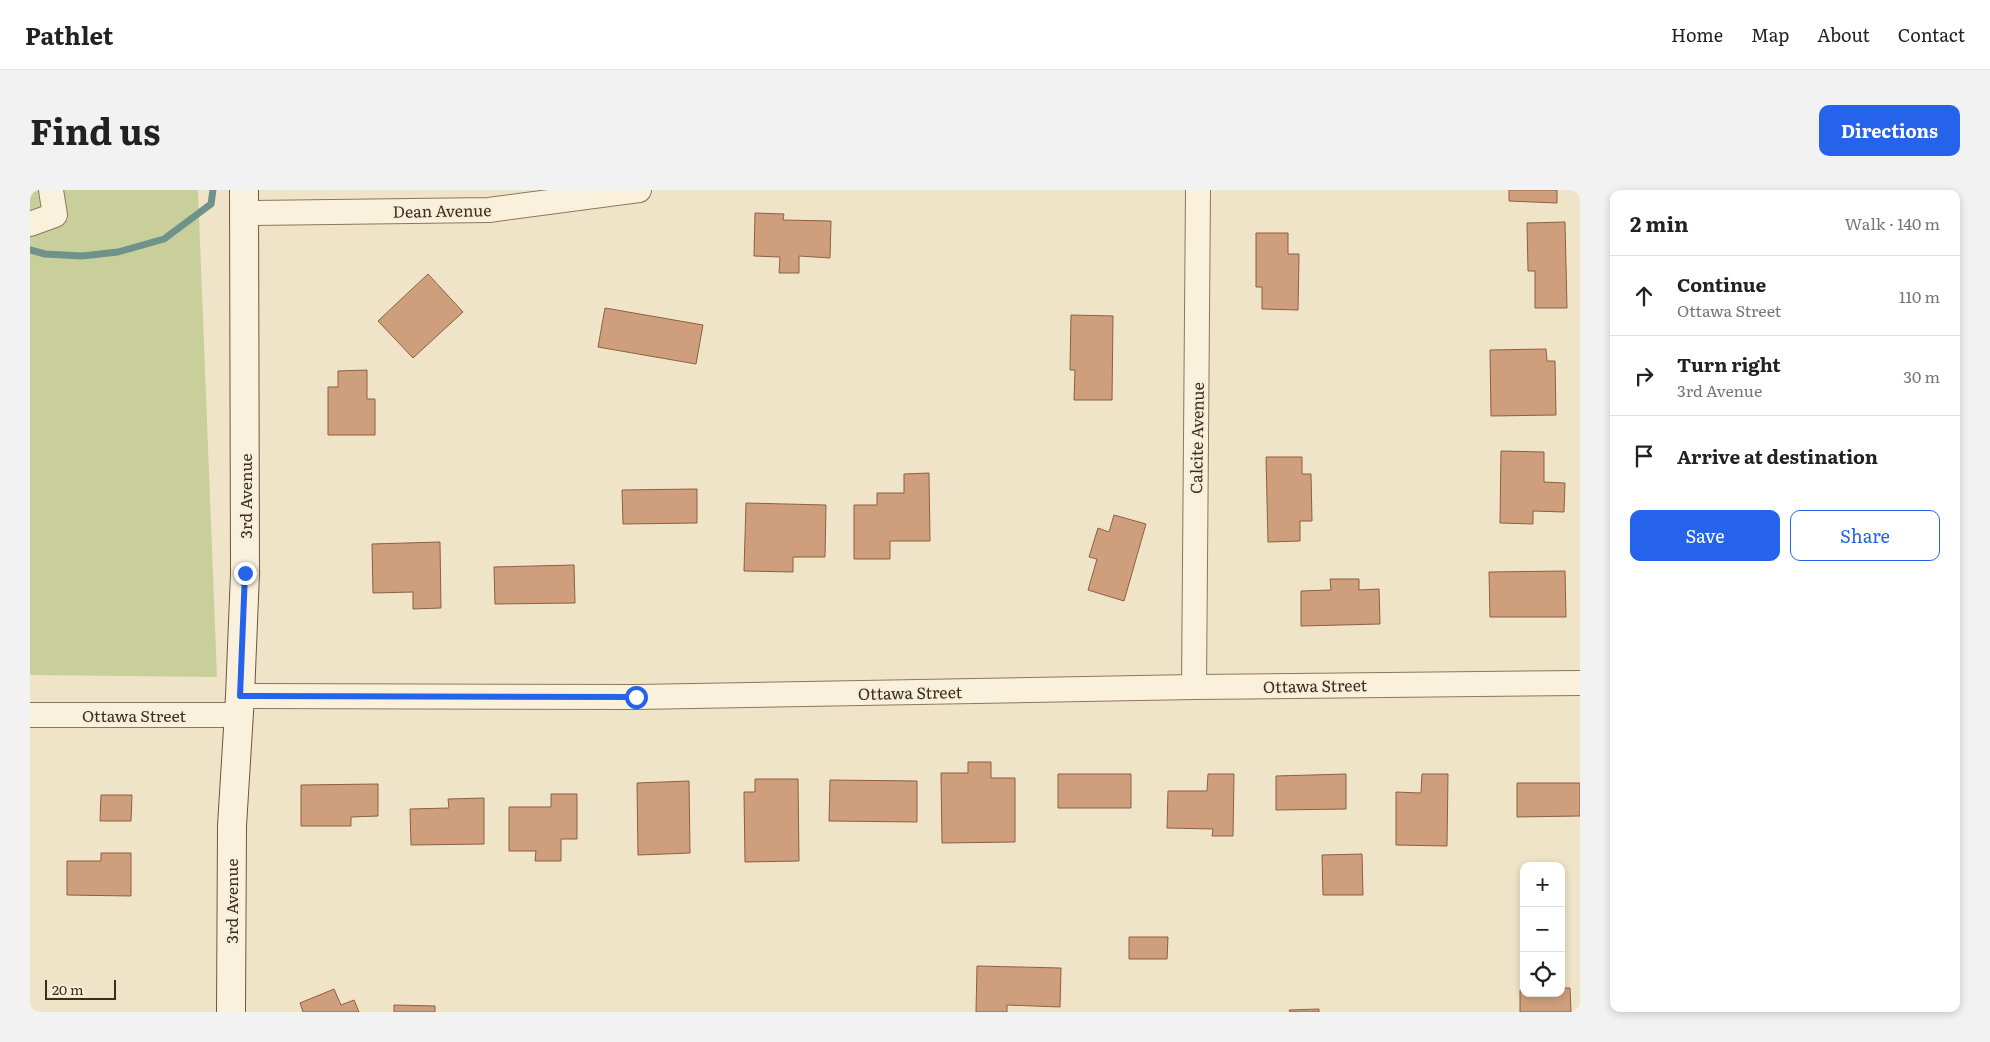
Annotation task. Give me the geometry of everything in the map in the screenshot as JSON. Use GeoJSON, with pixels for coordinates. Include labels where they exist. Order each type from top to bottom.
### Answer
{"type":"FeatureCollection","features":[{"type":"Feature","properties":{"kind":"street"},"geometry":{"type":"LineString","coordinates":[[30,224],[55,216],[51,190]]}},
{"type":"Feature","properties":{"kind":"street","name":"Dean Avenue"},"geometry":{"type":"LineString","coordinates":[[244,201],[489,210],[639,190]]}},
{"type":"Feature","properties":{"kind":"street","name":"Calcite Avenue"},"geometry":{"type":"LineString","coordinates":[[1194,686],[1198,190]]}},
{"type":"Feature","properties":{"kind":"street","name":"3rd Avenue"},"geometry":{"type":"LineString","coordinates":[[231,1012],[232,826],[245,573],[244,201]]}},
{"type":"Feature","properties":{"kind":"street","name":"Ottawa Street"},"geometry":{"type":"LineString","coordinates":[[30,715],[239,705],[1194,686],[1580,683]]}},
{"type":"Feature","properties":{"kind":"green space"},"geometry":{"type":"Polygon","coordinates":[[[30,190],[198,190],[217,677],[30,675],[30,190]]]}},
{"type":"Feature","properties":{"kind":"building"},"geometry":{"type":"Polygon","coordinates":[[[1509,190],[1557,190],[1557,203],[1509,201],[1509,190]]]}},
{"type":"Feature","properties":{"kind":"building"},"geometry":{"type":"Polygon","coordinates":[[[755,213],[784,214],[783,220],[831,221],[830,258],[799,256],[799,273],[779,273],[780,257],[754,256],[755,213]]]}},
{"type":"Feature","properties":{"kind":"building"},"geometry":{"type":"Polygon","coordinates":[[[1565,222],[1567,308],[1535,308],[1535,271],[1528,271],[1527,223],[1565,222]]]}},
{"type":"Feature","properties":{"kind":"building"},"geometry":{"type":"Polygon","coordinates":[[[1256,233],[1288,233],[1288,254],[1299,254],[1298,310],[1262,309],[1262,287],[1256,287],[1256,233]]]}},
{"type":"Feature","properties":{"kind":"building"},"geometry":{"type":"Polygon","coordinates":[[[428,274],[463,312],[413,358],[378,321],[428,274]]]}},
{"type":"Feature","properties":{"kind":"building"},"geometry":{"type":"Polygon","coordinates":[[[605,308],[703,325],[696,364],[598,347],[605,308]]]}},
{"type":"Feature","properties":{"kind":"building"},"geometry":{"type":"Polygon","coordinates":[[[1071,315],[1113,316],[1112,400],[1074,400],[1075,370],[1070,370],[1071,315]]]}},
{"type":"Feature","properties":{"kind":"building"},"geometry":{"type":"Polygon","coordinates":[[[1546,349],[1547,361],[1555,361],[1556,415],[1491,416],[1490,350],[1546,349]]]}},
{"type":"Feature","properties":{"kind":"building"},"geometry":{"type":"Polygon","coordinates":[[[367,370],[367,399],[375,399],[375,435],[328,435],[328,387],[338,387],[338,371],[367,370]]]}},
{"type":"Feature","properties":{"kind":"building"},"geometry":{"type":"Polygon","coordinates":[[[1501,451],[1544,452],[1544,482],[1565,483],[1564,512],[1533,511],[1533,524],[1500,523],[1501,451]]]}},
{"type":"Feature","properties":{"kind":"building"},"geometry":{"type":"Polygon","coordinates":[[[1266,457],[1302,457],[1302,474],[1311,474],[1312,521],[1300,521],[1300,541],[1268,542],[1266,457]]]}},
{"type":"Feature","properties":{"kind":"building"},"geometry":{"type":"Polygon","coordinates":[[[929,473],[930,541],[890,541],[890,559],[854,559],[854,505],[877,505],[877,493],[904,493],[904,474],[929,473]]]}},
{"type":"Feature","properties":{"kind":"building"},"geometry":{"type":"Polygon","coordinates":[[[697,489],[697,523],[623,524],[622,490],[697,489]]]}},
{"type":"Feature","properties":{"kind":"building"},"geometry":{"type":"Polygon","coordinates":[[[746,503],[826,505],[825,557],[793,557],[793,572],[744,571],[746,503]]]}},
{"type":"Feature","properties":{"kind":"building"},"geometry":{"type":"Polygon","coordinates":[[[1114,515],[1146,524],[1124,601],[1088,590],[1097,559],[1089,557],[1098,528],[1109,532],[1114,515]]]}},
{"type":"Feature","properties":{"kind":"building"},"geometry":{"type":"Polygon","coordinates":[[[440,542],[441,608],[413,609],[413,592],[373,593],[372,544],[440,542]]]}},
{"type":"Feature","properties":{"kind":"building"},"geometry":{"type":"Polygon","coordinates":[[[574,565],[575,603],[495,604],[494,567],[574,565]]]}},
{"type":"Feature","properties":{"kind":"building"},"geometry":{"type":"Polygon","coordinates":[[[1565,571],[1566,617],[1490,617],[1489,572],[1565,571]]]}},
{"type":"Feature","properties":{"kind":"building"},"geometry":{"type":"Polygon","coordinates":[[[1330,579],[1359,579],[1359,590],[1379,589],[1380,624],[1301,626],[1301,591],[1331,590],[1330,579]]]}},
{"type":"Feature","properties":{"kind":"building"},"geometry":{"type":"Polygon","coordinates":[[[968,762],[991,762],[991,778],[1015,778],[1015,842],[942,843],[941,773],[968,773],[968,762]]]}},
{"type":"Feature","properties":{"kind":"building"},"geometry":{"type":"Polygon","coordinates":[[[1058,774],[1131,774],[1131,808],[1058,808],[1058,774]]]}},
{"type":"Feature","properties":{"kind":"building"},"geometry":{"type":"Polygon","coordinates":[[[1208,774],[1234,774],[1233,836],[1212,836],[1213,829],[1167,828],[1168,791],[1207,791],[1208,774]]]}},
{"type":"Feature","properties":{"kind":"building"},"geometry":{"type":"Polygon","coordinates":[[[1346,774],[1346,809],[1276,810],[1276,776],[1346,774]]]}},
{"type":"Feature","properties":{"kind":"building"},"geometry":{"type":"Polygon","coordinates":[[[1422,774],[1448,774],[1447,846],[1396,845],[1396,792],[1421,793],[1422,774]]]}},
{"type":"Feature","properties":{"kind":"building"},"geometry":{"type":"Polygon","coordinates":[[[755,779],[798,779],[799,861],[745,862],[744,792],[755,792],[755,779]]]}},
{"type":"Feature","properties":{"kind":"building"},"geometry":{"type":"Polygon","coordinates":[[[830,780],[917,781],[917,822],[829,821],[830,780]]]}},
{"type":"Feature","properties":{"kind":"building"},"geometry":{"type":"Polygon","coordinates":[[[689,781],[690,853],[638,855],[637,783],[689,781]]]}},
{"type":"Feature","properties":{"kind":"building"},"geometry":{"type":"Polygon","coordinates":[[[1517,783],[1580,783],[1580,816],[1517,817],[1517,783]]]}},
{"type":"Feature","properties":{"kind":"building"},"geometry":{"type":"Polygon","coordinates":[[[378,784],[378,816],[351,817],[351,826],[301,826],[301,785],[378,784]]]}},
{"type":"Feature","properties":{"kind":"building"},"geometry":{"type":"Polygon","coordinates":[[[551,794],[577,794],[577,839],[561,839],[561,861],[535,861],[536,851],[509,851],[509,807],[551,807],[551,794]]]}},
{"type":"Feature","properties":{"kind":"building"},"geometry":{"type":"Polygon","coordinates":[[[101,795],[132,795],[131,821],[100,821],[101,795]]]}},
{"type":"Feature","properties":{"kind":"building"},"geometry":{"type":"Polygon","coordinates":[[[484,798],[484,844],[411,845],[410,809],[449,808],[448,799],[484,798]]]}},
{"type":"Feature","properties":{"kind":"building"},"geometry":{"type":"Polygon","coordinates":[[[101,853],[131,853],[131,896],[67,895],[67,861],[101,861],[101,853]]]}},
{"type":"Feature","properties":{"kind":"building"},"geometry":{"type":"Polygon","coordinates":[[[1362,854],[1363,895],[1323,895],[1322,855],[1362,854]]]}},
{"type":"Feature","properties":{"kind":"building"},"geometry":{"type":"Polygon","coordinates":[[[1129,937],[1168,937],[1167,959],[1129,959],[1129,937]]]}},
{"type":"Feature","properties":{"kind":"building"},"geometry":{"type":"Polygon","coordinates":[[[977,966],[1061,968],[1060,1007],[1007,1005],[1007,1012],[976,1012],[977,966]]]}},
{"type":"Feature","properties":{"kind":"building"},"geometry":{"type":"Polygon","coordinates":[[[1565,988],[1570,988],[1571,1012],[1520,1012],[1520,997],[1565,997],[1565,988]]]}},
{"type":"Feature","properties":{"kind":"building"},"geometry":{"type":"Polygon","coordinates":[[[334,989],[341,1005],[354,1000],[359,1012],[303,1012],[300,1003],[334,989]]]}},
{"type":"Feature","properties":{"kind":"building"},"geometry":{"type":"Polygon","coordinates":[[[394,1005],[435,1006],[435,1012],[394,1012],[394,1005]]]}},
{"type":"Feature","properties":{"kind":"building"},"geometry":{"type":"Polygon","coordinates":[[[1319,1009],[1319,1012],[1290,1012],[1289,1010],[1319,1009]]]}},
{"type":"Feature","properties":{"kind":"waterway"},"geometry":{"type":"LineString","coordinates":[[30,250],[45,254],[82,256],[118,252],[164,239],[211,204],[213,190]]}},
{"type":"Feature","properties":{"kind":"route"},"geometry":{"type":"LineString","coordinates":[[245,573],[240,696],[636,697]]}}]}
